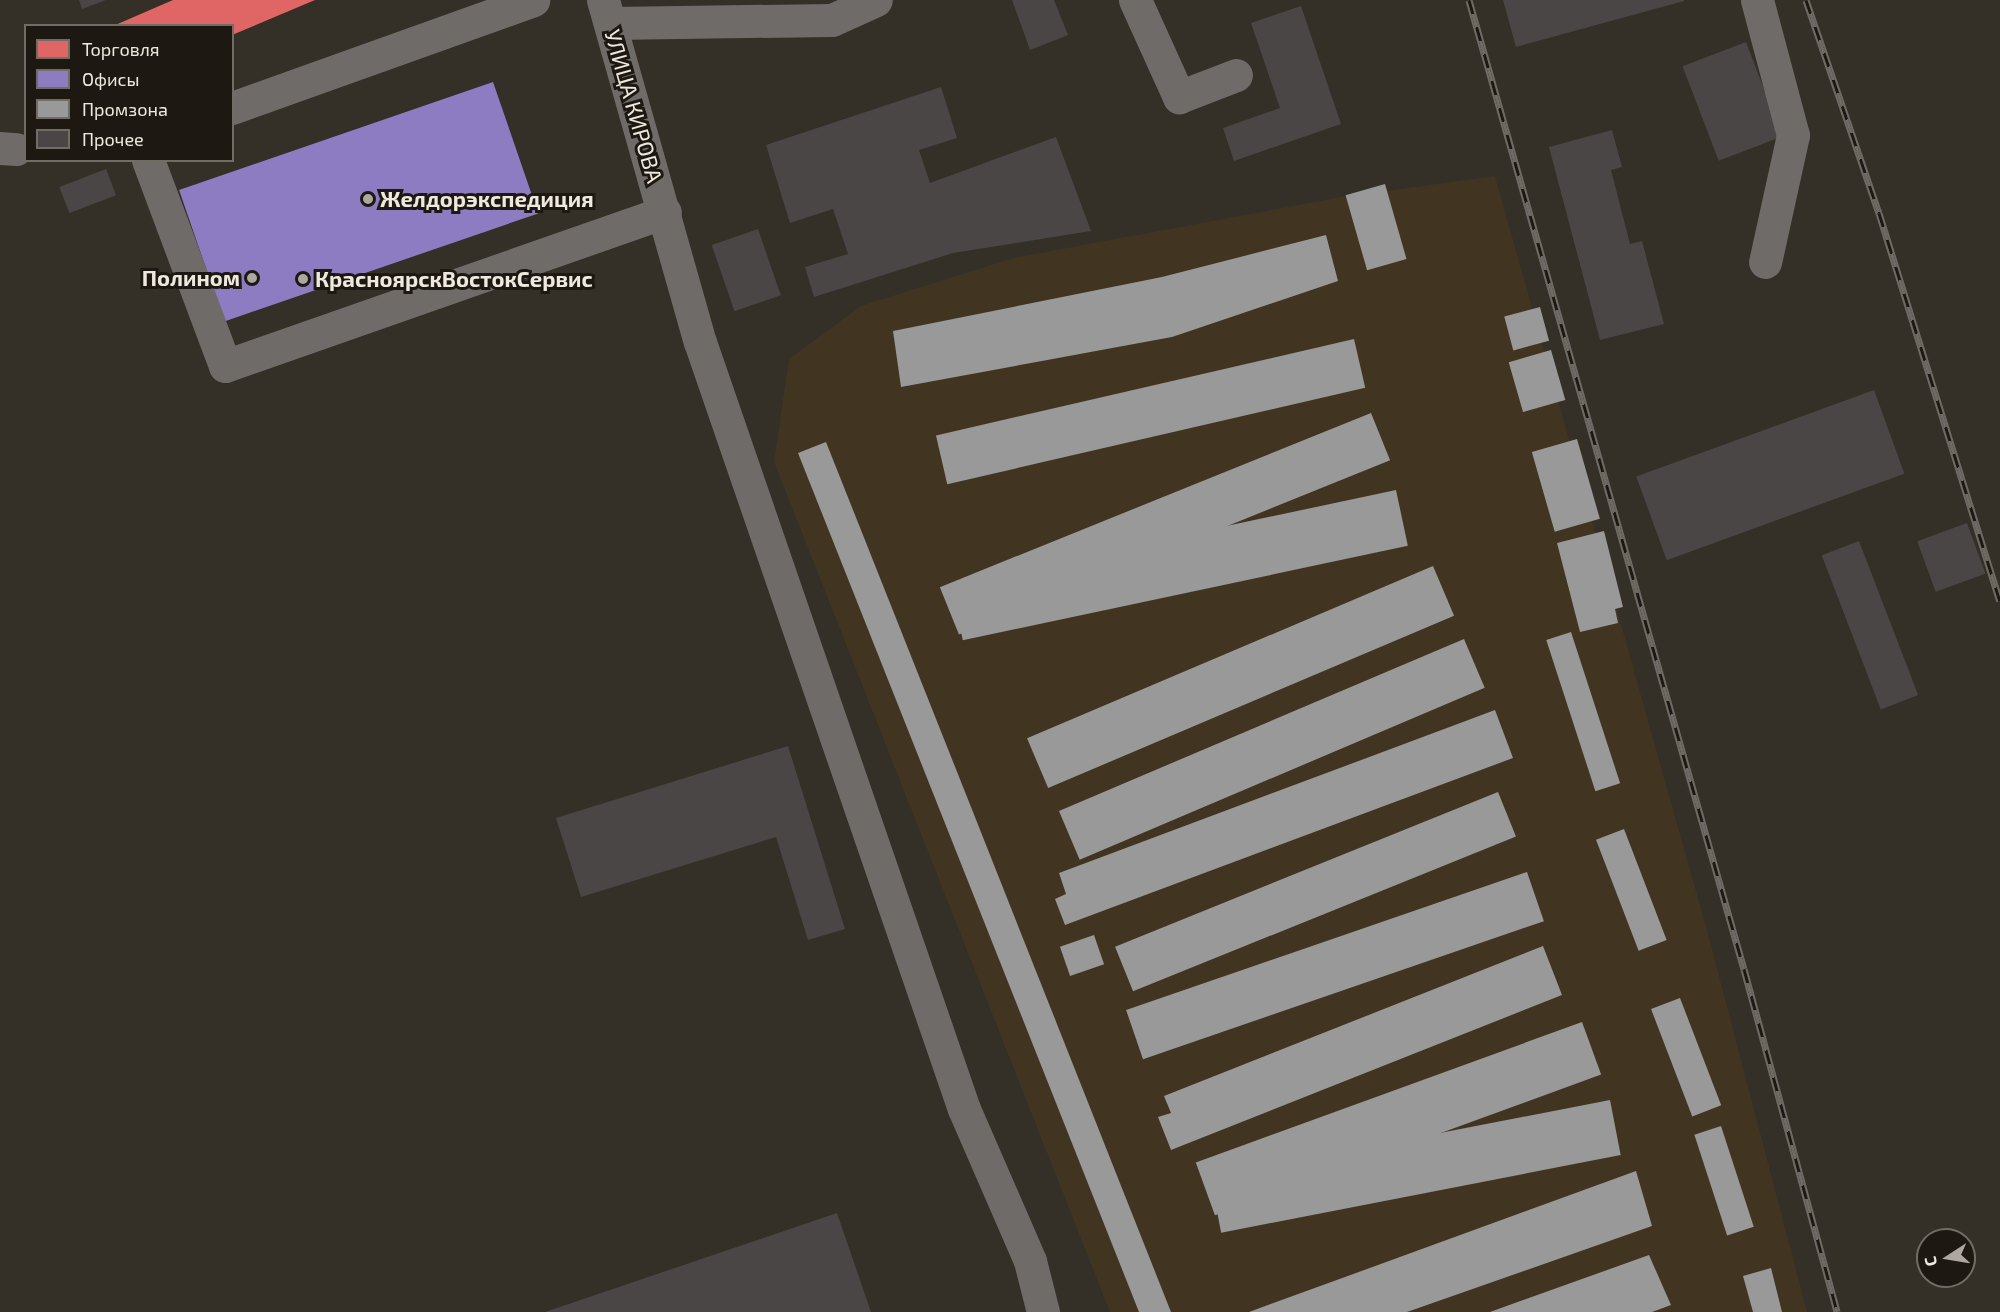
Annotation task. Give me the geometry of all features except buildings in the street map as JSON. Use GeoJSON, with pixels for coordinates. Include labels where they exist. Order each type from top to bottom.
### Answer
{"type":"FeatureCollection","features":[{"type":"Feature","properties":{"kind":"street"},"geometry":{"type":"LineString","coordinates":[[234,107],[533,0]]}},
{"type":"Feature","properties":{"kind":"street"},"geometry":{"type":"LineString","coordinates":[[607,12],[832,20],[876,0]]}},
{"type":"Feature","properties":{"kind":"street"},"geometry":{"type":"LineString","coordinates":[[1135,0],[1179,97],[1236,75]]}},
{"type":"Feature","properties":{"kind":"street"},"geometry":{"type":"LineString","coordinates":[[1757,0],[1793,135],[1765,261]]}},
{"type":"Feature","properties":{"kind":"street","name":"УЛИЦА КИРОВА"},"geometry":{"type":"LineString","coordinates":[[607,12],[707,365],[964,1109],[1030,1261],[1042,1312]]}},
{"type":"Feature","properties":{"kind":"street"},"geometry":{"type":"LineString","coordinates":[[149,162],[225,366],[665,212]]}},
{"type":"Feature","properties":{"kind":"shaded area"},"geometry":{"type":"Polygon","coordinates":[[[1495,176],[1708,934],[1807,1312],[1110,1312],[774,462],[789,359],[861,306],[1013,258],[1342,197],[1495,176]]]}},
{"type":"Feature","properties":{"kind":"railway"},"geometry":{"type":"LineString","coordinates":[[1469,0],[1744,969],[1837,1312]]}},
{"type":"Feature","properties":{"kind":"railway"},"geometry":{"type":"LineString","coordinates":[[1806,0],[1879,213],[2000,601]]}},
{"type":"Feature","properties":{"kind":"place","name":"Желдорэкспедиция"},"geometry":{"type":"Point","coordinates":[368,199]}},
{"type":"Feature","properties":{"kind":"place","name":"Полином"},"geometry":{"type":"Point","coordinates":[252,278]}},
{"type":"Feature","properties":{"kind":"place","name":"КрасноярскВостокСервис"},"geometry":{"type":"Point","coordinates":[303,279]}}]}
